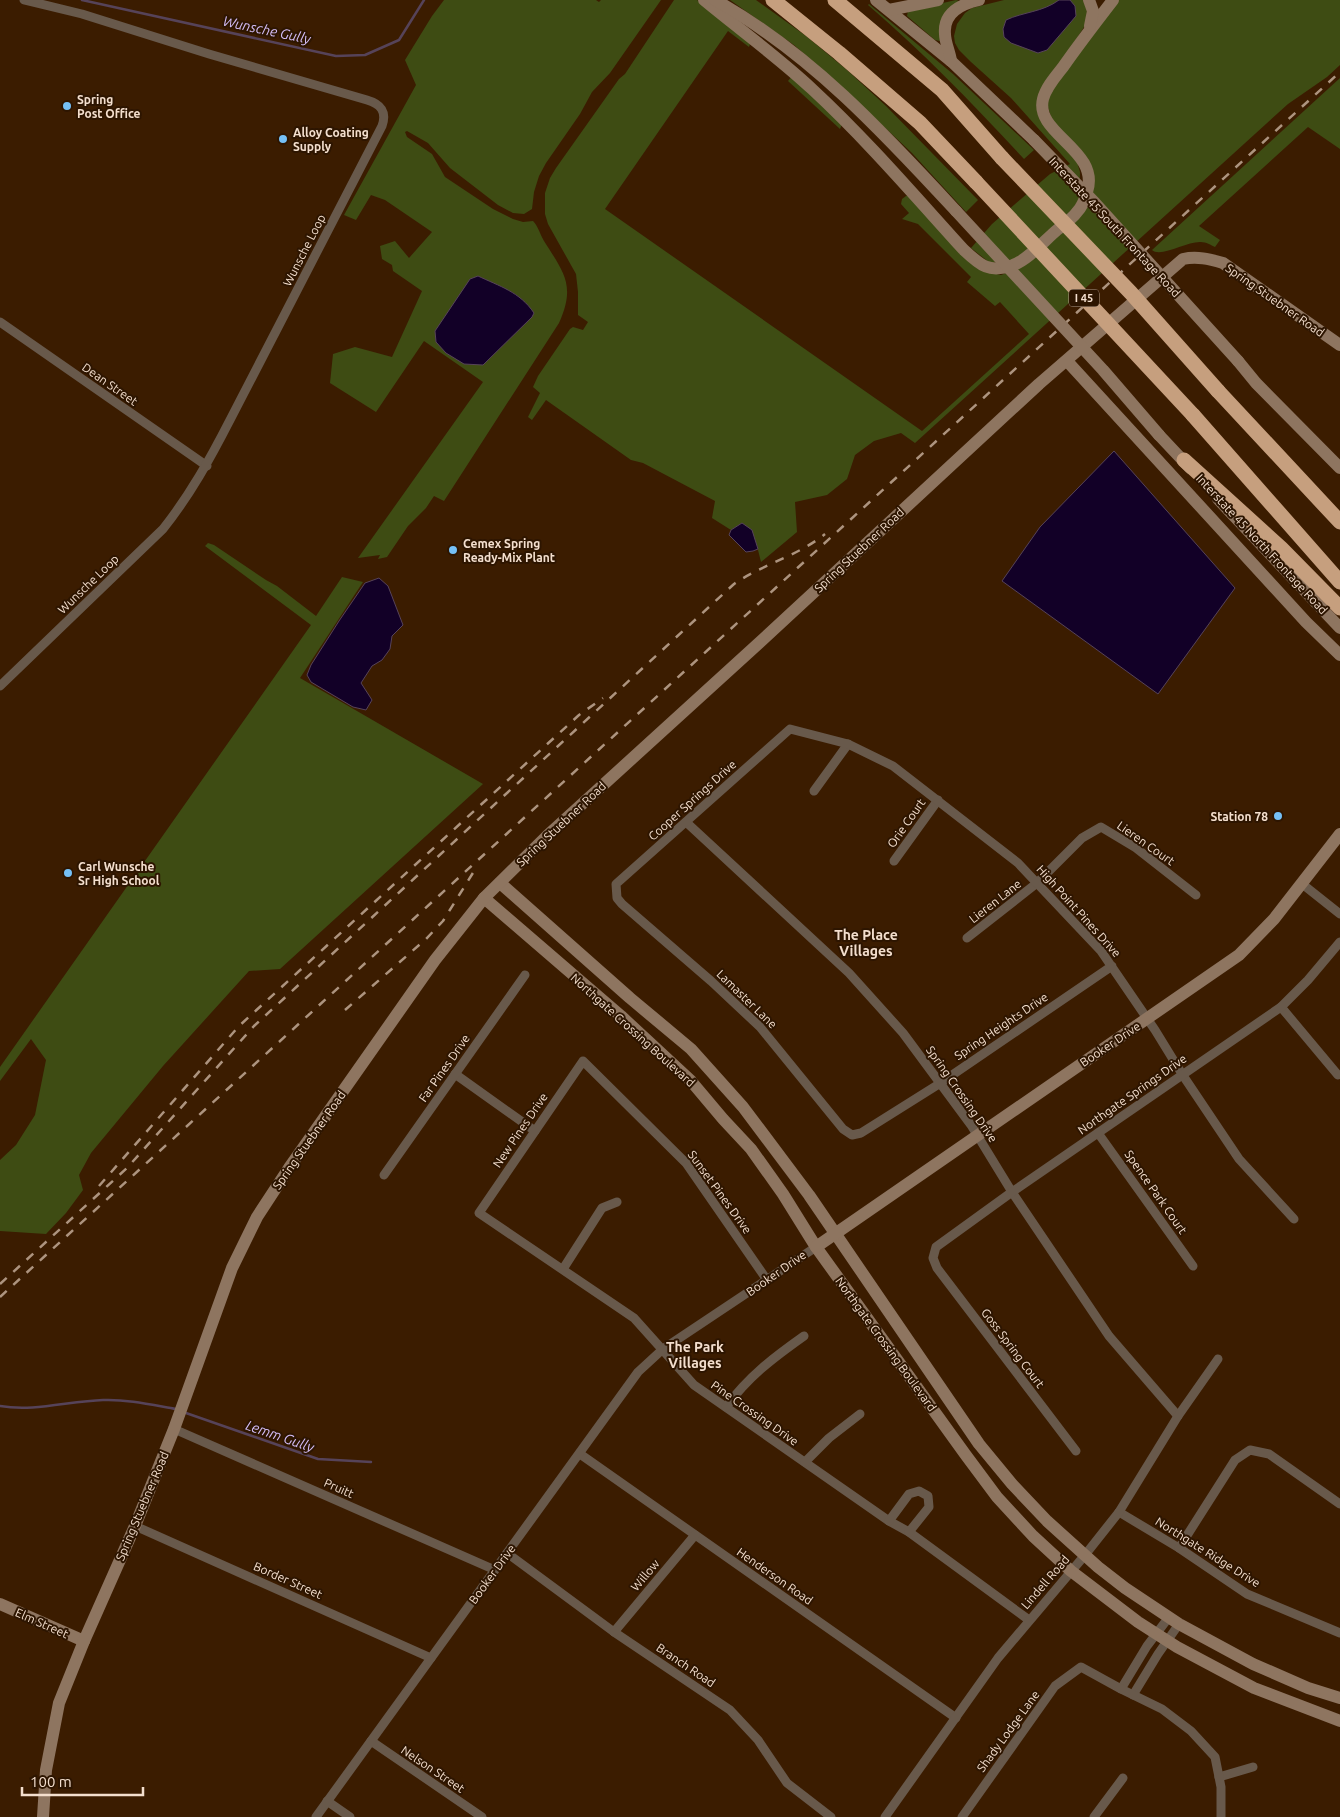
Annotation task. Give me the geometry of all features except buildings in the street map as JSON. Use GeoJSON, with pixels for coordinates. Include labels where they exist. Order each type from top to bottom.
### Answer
{"type":"FeatureCollection","features":[{"type":"Feature","properties":{"kind":"highway","name":"I 45"},"geometry":{"type":"LineString","coordinates":[[773,0],[839,53],[920,123],[1193,415],[1340,582]]}},
{"type":"Feature","properties":{"kind":"highway"},"geometry":{"type":"LineString","coordinates":[[834,0],[942,90],[1002,158],[1131,293],[1218,391],[1340,522]]}},
{"type":"Feature","properties":{"kind":"highway"},"geometry":{"type":"LineString","coordinates":[[1184,460],[1281,548],[1340,608]]}},
{"type":"Feature","properties":{"kind":"main road"},"geometry":{"type":"LineString","coordinates":[[704,0],[813,89],[856,132],[963,249],[982,265],[993,269],[1005,268],[1018,263],[1077,212],[1085,201],[1090,186],[1086,164],[1047,120],[1042,105],[1048,87],[1113,0]]}},
{"type":"Feature","properties":{"kind":"main road"},"geometry":{"type":"LineString","coordinates":[[715,0],[733,10],[795,54],[846,97],[911,163],[1184,460]]}},
{"type":"Feature","properties":{"kind":"main road","name":"Interstate 45 South Frontage Road"},"geometry":{"type":"LineString","coordinates":[[876,0],[952,62],[1034,140],[1095,203],[1256,382],[1340,468]]}},
{"type":"Feature","properties":{"kind":"main road"},"geometry":{"type":"LineString","coordinates":[[889,10],[938,0]]}},
{"type":"Feature","properties":{"kind":"main road"},"geometry":{"type":"LineString","coordinates":[[952,62],[945,35],[949,17],[959,6],[979,0]]}},
{"type":"Feature","properties":{"kind":"main road"},"geometry":{"type":"LineString","coordinates":[[1089,0],[1093,11],[1089,30]]}},
{"type":"Feature","properties":{"kind":"main road","name":"Spring Stuebner Road"},"geometry":{"type":"LineString","coordinates":[[43,1817],[46,1770],[58,1703],[174,1429],[232,1268],[257,1216],[288,1168],[435,960],[484,898],[547,836],[1039,384],[1182,259],[1192,257],[1204,258],[1222,263],[1340,345]]}},
{"type":"Feature","properties":{"kind":"main road"},"geometry":{"type":"LineString","coordinates":[[1066,362],[1306,622],[1340,655]]}},
{"type":"Feature","properties":{"kind":"main road","name":"Interstate 45 North Frontage Road"},"geometry":{"type":"LineString","coordinates":[[1184,460],[1340,628]]}},
{"type":"Feature","properties":{"kind":"main road","name":"Booker Drive"},"geometry":{"type":"LineString","coordinates":[[816,1246],[1239,955],[1263,932],[1340,834]]}},
{"type":"Feature","properties":{"kind":"main road","name":"Northgate Crossing Boulevard"},"geometry":{"type":"LineString","coordinates":[[500,883],[691,1050],[740,1103],[809,1195],[979,1444],[1012,1484],[1047,1521],[1125,1588],[1174,1621],[1253,1664],[1308,1688],[1340,1698]]}},
{"type":"Feature","properties":{"kind":"main road","name":"Northgate Crossing Boulevard"},"geometry":{"type":"LineString","coordinates":[[484,898],[617,1013],[691,1081],[751,1149],[783,1194],[816,1246],[997,1497],[1033,1536],[1071,1571],[1138,1622],[1177,1647],[1254,1688],[1340,1721]]}},
{"type":"Feature","properties":{"kind":"main road"},"geometry":{"type":"LineString","coordinates":[[617,1013],[630,998]]}},
{"type":"Feature","properties":{"kind":"main road"},"geometry":{"type":"LineString","coordinates":[[723,1119],[740,1103]]}},
{"type":"Feature","properties":{"kind":"main road"},"geometry":{"type":"LineString","coordinates":[[935,1411],[950,1402]]}},
{"type":"Feature","properties":{"kind":"main road","name":"Elm Street"},"geometry":{"type":"LineString","coordinates":[[0,1604],[84,1641]]}},
{"type":"Feature","properties":{"kind":"main road"},"geometry":{"type":"LineString","coordinates":[[1301,1707],[1308,1688]]}},
{"type":"Feature","properties":{"kind":"street","name":"Wunsche Loop"},"geometry":{"type":"LineString","coordinates":[[0,686],[163,529],[182,505],[207,466],[384,119],[384,112],[378,104],[367,100],[209,54],[82,14],[24,0]]}},
{"type":"Feature","properties":{"kind":"street","name":"Dean Street"},"geometry":{"type":"LineString","coordinates":[[0,322],[207,466]]}},
{"type":"Feature","properties":{"kind":"street","name":"High Point Pines Drive"},"geometry":{"type":"LineString","coordinates":[[790,730],[848,744],[893,766],[1018,863],[1101,951],[1148,1018],[1182,1074],[1239,1159],[1294,1218]]}},
{"type":"Feature","properties":{"kind":"street","name":"Cooper Springs Drive"},"geometry":{"type":"LineString","coordinates":[[616,891],[616,884],[790,730]]}},
{"type":"Feature","properties":{"kind":"street"},"geometry":{"type":"LineString","coordinates":[[814,791],[848,744]]}},
{"type":"Feature","properties":{"kind":"street","name":"Orie Court"},"geometry":{"type":"LineString","coordinates":[[894,861],[938,800]]}},
{"type":"Feature","properties":{"kind":"street","name":"Spring Crossing Drive"},"geometry":{"type":"LineString","coordinates":[[686,822],[849,972],[903,1033],[977,1135],[1012,1192],[1109,1336],[1178,1416]]}},
{"type":"Feature","properties":{"kind":"street","name":"Lieren Court"},"geometry":{"type":"LineString","coordinates":[[1038,883],[1082,838],[1101,827],[1136,848],[1196,895]]}},
{"type":"Feature","properties":{"kind":"street","name":"Lieren Lane"},"geometry":{"type":"LineString","coordinates":[[967,938],[1038,883]]}},
{"type":"Feature","properties":{"kind":"street"},"geometry":{"type":"LineString","coordinates":[[1301,883],[1340,914]]}},
{"type":"Feature","properties":{"kind":"street","name":"Lamaster Lane"},"geometry":{"type":"LineString","coordinates":[[616,891],[617,898],[622,904],[711,981],[760,1027],[843,1129],[852,1135]]}},
{"type":"Feature","properties":{"kind":"street","name":"Northgate Springs Drive"},"geometry":{"type":"LineString","coordinates":[[933,1258],[936,1248],[945,1240],[1281,1007],[1308,980],[1340,942]]}},
{"type":"Feature","properties":{"kind":"street","name":"Spring Heights Drive"},"geometry":{"type":"LineString","coordinates":[[852,1135],[862,1133],[939,1084],[1112,966]]}},
{"type":"Feature","properties":{"kind":"street","name":"Far Pines Drive"},"geometry":{"type":"LineString","coordinates":[[384,1175],[525,975]]}},
{"type":"Feature","properties":{"kind":"street"},"geometry":{"type":"LineString","coordinates":[[1281,1007],[1338,1074]]}},
{"type":"Feature","properties":{"kind":"street","name":"New Pines Drive"},"geometry":{"type":"LineString","coordinates":[[479,1213],[583,1061]]}},
{"type":"Feature","properties":{"kind":"street","name":"Sunset Pines Drive"},"geometry":{"type":"LineString","coordinates":[[583,1061],[686,1163],[767,1280]]}},
{"type":"Feature","properties":{"kind":"street"},"geometry":{"type":"LineString","coordinates":[[455,1074],[535,1131]]}},
{"type":"Feature","properties":{"kind":"street","name":"Spence Park Court"},"geometry":{"type":"LineString","coordinates":[[1098,1133],[1193,1266]]}},
{"type":"Feature","properties":{"kind":"street"},"geometry":{"type":"LineString","coordinates":[[562,1269],[602,1208],[617,1202]]}},
{"type":"Feature","properties":{"kind":"street","name":"Pine Crossing Drive"},"geometry":{"type":"LineString","coordinates":[[479,1213],[634,1318],[694,1385],[888,1521],[909,1532],[1029,1620]]}},
{"type":"Feature","properties":{"kind":"street","name":"Booker Drive"},"geometry":{"type":"LineString","coordinates":[[316,1817],[638,1372],[663,1350],[816,1246]]}},
{"type":"Feature","properties":{"kind":"street","name":"Goss Spring Court"},"geometry":{"type":"LineString","coordinates":[[933,1258],[937,1268],[1076,1451]]}},
{"type":"Feature","properties":{"kind":"street"},"geometry":{"type":"LineString","coordinates":[[726,1407],[741,1387],[770,1360],[804,1336]]}},
{"type":"Feature","properties":{"kind":"street","name":"Lindell Road"},"geometry":{"type":"LineString","coordinates":[[885,1817],[998,1658],[1119,1512],[1178,1416],[1218,1359]]}},
{"type":"Feature","properties":{"kind":"street"},"geometry":{"type":"LineString","coordinates":[[805,1462],[828,1438],[860,1414]]}},
{"type":"Feature","properties":{"kind":"street","name":"Pruitt"},"geometry":{"type":"LineString","coordinates":[[174,1429],[495,1570]]}},
{"type":"Feature","properties":{"kind":"street"},"geometry":{"type":"LineString","coordinates":[[1179,1548],[1235,1460],[1250,1450],[1269,1454],[1340,1504]]}},
{"type":"Feature","properties":{"kind":"street","name":"Henderson Road"},"geometry":{"type":"LineString","coordinates":[[580,1454],[956,1718]]}},
{"type":"Feature","properties":{"kind":"street"},"geometry":{"type":"LineString","coordinates":[[888,1521],[909,1494],[919,1491],[928,1496],[929,1508],[909,1532]]}},
{"type":"Feature","properties":{"kind":"street","name":"Northgate Ridge Drive"},"geometry":{"type":"LineString","coordinates":[[1119,1512],[1179,1548],[1248,1594],[1340,1633]]}},
{"type":"Feature","properties":{"kind":"street","name":"Border Street"},"geometry":{"type":"LineString","coordinates":[[134,1526],[431,1658]]}},
{"type":"Feature","properties":{"kind":"street","name":"Willow"},"geometry":{"type":"LineString","coordinates":[[614,1632],[695,1535]]}},
{"type":"Feature","properties":{"kind":"street","name":"Branch Road"},"geometry":{"type":"LineString","coordinates":[[507,1553],[614,1632],[730,1710],[758,1740],[787,1783],[831,1817]]}},
{"type":"Feature","properties":{"kind":"street"},"geometry":{"type":"LineString","coordinates":[[1174,1621],[1157,1633],[1121,1689],[1162,1709],[1191,1731],[1215,1757],[1221,1787],[1221,1817]]}},
{"type":"Feature","properties":{"kind":"street"},"geometry":{"type":"LineString","coordinates":[[1134,1695],[1168,1640],[1174,1621]]}},
{"type":"Feature","properties":{"kind":"street","name":"Shady Lodge Lane"},"geometry":{"type":"LineString","coordinates":[[962,1817],[1056,1686],[1081,1667],[1121,1689]]}},
{"type":"Feature","properties":{"kind":"street","name":"Nelson Street"},"geometry":{"type":"LineString","coordinates":[[371,1742],[482,1817]]}},
{"type":"Feature","properties":{"kind":"street"},"geometry":{"type":"LineString","coordinates":[[1219,1777],[1252,1767]]}},
{"type":"Feature","properties":{"kind":"street"},"geometry":{"type":"LineString","coordinates":[[1094,1817],[1123,1778]]}},
{"type":"Feature","properties":{"kind":"street"},"geometry":{"type":"LineString","coordinates":[[328,1802],[350,1817]]}},
{"type":"Feature","properties":{"kind":"green space"},"geometry":{"type":"Polygon","coordinates":[[[444,0],[596,0],[599,2],[601,0],[661,0],[610,73],[592,92],[580,114],[546,163],[534,192],[532,209],[524,214],[513,213],[498,205],[450,168],[428,143],[407,131],[405,132],[407,137],[432,154],[445,177],[493,209],[513,219],[523,222],[533,221],[562,271],[567,289],[567,299],[559,323],[444,501],[434,496],[426,508],[408,526],[387,557],[378,559],[380,555],[358,558],[483,382],[424,341],[376,412],[330,383],[333,354],[355,347],[392,357],[422,291],[393,271],[392,265],[382,259],[380,246],[395,241],[409,258],[432,232],[385,200],[371,195],[356,220],[344,215],[416,85],[405,60],[444,0]],[[478,276],[435,331],[486,280],[478,276]]]}},
{"type":"Feature","properties":{"kind":"green space"},"geometry":{"type":"Polygon","coordinates":[[[674,0],[697,0],[732,25],[750,44],[749,47],[728,31],[605,209],[922,431],[1029,334],[1000,302],[995,306],[967,282],[971,277],[918,224],[902,219],[909,213],[901,204],[902,199],[909,196],[987,272],[1001,275],[1020,268],[1093,186],[1052,120],[1047,104],[1050,91],[1116,0],[1340,0],[1340,65],[1327,77],[1288,104],[915,443],[901,433],[874,441],[855,455],[847,479],[827,495],[795,502],[797,532],[761,562],[757,546],[742,523],[731,530],[712,518],[715,501],[643,463],[631,460],[546,400],[532,420],[528,417],[540,393],[533,387],[538,376],[570,329],[573,327],[583,330],[588,322],[578,315],[576,274],[548,224],[545,214],[545,193],[550,178],[619,79],[625,74],[674,0]]]}},
{"type":"Feature","properties":{"kind":"green space"},"geometry":{"type":"Polygon","coordinates":[[[730,0],[756,0],[806,36],[886,106],[978,200],[966,212],[912,153],[831,77],[794,45],[730,0]]]}},
{"type":"Feature","properties":{"kind":"green space"},"geometry":{"type":"Polygon","coordinates":[[[956,0],[959,1],[940,41],[935,40],[907,16],[908,11],[956,0]]]}},
{"type":"Feature","properties":{"kind":"green space"},"geometry":{"type":"Polygon","coordinates":[[[1004,0],[1083,0],[1087,10],[1086,24],[1037,100],[1038,115],[1077,162],[1080,172],[1079,199],[1073,209],[1018,259],[990,263],[971,248],[992,224],[1050,174],[1070,164],[1011,98],[971,62],[955,43],[954,36],[957,24],[965,13],[972,8],[1004,0]]]}},
{"type":"Feature","properties":{"kind":"green space"},"geometry":{"type":"Polygon","coordinates":[[[869,4],[953,74],[1034,150],[1024,159],[948,80],[869,4]]]}},
{"type":"Feature","properties":{"kind":"green space"},"geometry":{"type":"Polygon","coordinates":[[[792,76],[842,124],[840,129],[788,81],[792,76]]]}},
{"type":"Feature","properties":{"kind":"green space"},"geometry":{"type":"Polygon","coordinates":[[[1340,78],[1340,149],[1308,127],[1199,226],[1220,240],[1215,247],[1207,243],[1195,242],[1168,251],[1156,252],[1152,250],[1340,78]]]}},
{"type":"Feature","properties":{"kind":"green space"},"geometry":{"type":"Polygon","coordinates":[[[208,543],[277,586],[316,616],[342,577],[363,582],[300,678],[483,784],[280,969],[249,971],[163,1066],[91,1153],[79,1175],[83,1190],[66,1213],[46,1234],[0,1231],[0,1160],[16,1145],[35,1115],[46,1060],[31,1039],[0,1081],[0,1067],[311,625],[205,546],[208,543]]]}},
{"type":"Feature","properties":{"kind":"shaded area"},"geometry":{"type":"Polygon","coordinates":[[[1059,0],[1070,0],[1075,6],[1076,16],[1047,50],[1038,53],[1011,43],[1004,37],[1003,29],[1006,20],[1046,7],[1059,0]]]}},
{"type":"Feature","properties":{"kind":"shaded area"},"geometry":{"type":"Polygon","coordinates":[[[478,276],[516,295],[534,313],[483,365],[464,364],[446,353],[436,342],[435,331],[470,279],[478,276]]]}},
{"type":"Feature","properties":{"kind":"shaded area"},"geometry":{"type":"Polygon","coordinates":[[[1114,451],[1235,588],[1158,694],[1002,581],[1040,527],[1114,451]]]}},
{"type":"Feature","properties":{"kind":"shaded area"},"geometry":{"type":"Polygon","coordinates":[[[742,523],[752,530],[758,549],[746,552],[729,535],[731,530],[742,523]]]}},
{"type":"Feature","properties":{"kind":"shaded area"},"geometry":{"type":"Polygon","coordinates":[[[379,578],[388,586],[403,625],[392,636],[390,649],[382,660],[372,666],[361,683],[372,700],[366,710],[353,707],[311,682],[307,675],[311,665],[365,583],[379,578]]]}},
{"type":"Feature","properties":{"kind":"waterway","name":"Wunsche Gully"},"geometry":{"type":"LineString","coordinates":[[82,0],[336,56],[365,55],[399,40],[424,0]]}},
{"type":"Feature","properties":{"kind":"waterway","name":"Lemm Gully"},"geometry":{"type":"LineString","coordinates":[[0,1406],[26,1408],[90,1401],[121,1400],[176,1409]]}},
{"type":"Feature","properties":{"kind":"waterway","name":"Lemm Gully"},"geometry":{"type":"LineString","coordinates":[[186,1413],[318,1459],[371,1462]]}},
{"type":"Feature","properties":{"kind":"railway"},"geometry":{"type":"LineString","coordinates":[[0,1297],[1340,72]]}},
{"type":"Feature","properties":{"kind":"railway"},"geometry":{"type":"LineString","coordinates":[[0,1284],[127,1168],[254,1026],[734,584],[815,542],[825,534]]}},
{"type":"Feature","properties":{"kind":"railway"},"geometry":{"type":"LineString","coordinates":[[99,1186],[239,1026],[579,715],[603,698]]}},
{"type":"Feature","properties":{"kind":"railway"},"geometry":{"type":"LineString","coordinates":[[345,1010],[426,939],[443,921],[476,868]]}},
{"type":"Feature","properties":{"kind":"place","name":"Spring Post Office"},"geometry":{"type":"Point","coordinates":[67,106]}},
{"type":"Feature","properties":{"kind":"place","name":"Alloy Coating Supply"},"geometry":{"type":"Point","coordinates":[283,139]}},
{"type":"Feature","properties":{"kind":"place","name":"Cemex Spring Ready-Mix Plant"},"geometry":{"type":"Point","coordinates":[453,550]}},
{"type":"Feature","properties":{"kind":"place","name":"Station 78"},"geometry":{"type":"Point","coordinates":[1278,816]}},
{"type":"Feature","properties":{"kind":"place","name":"Carl Wunsche Sr High School"},"geometry":{"type":"Point","coordinates":[68,873]}},
{"type":"Feature","properties":{"kind":"district","name":"The Place Villages"},"geometry":{"type":"Point","coordinates":[866,944]}},
{"type":"Feature","properties":{"kind":"district","name":"The Park Villages"},"geometry":{"type":"Point","coordinates":[695,1355]}}]}
